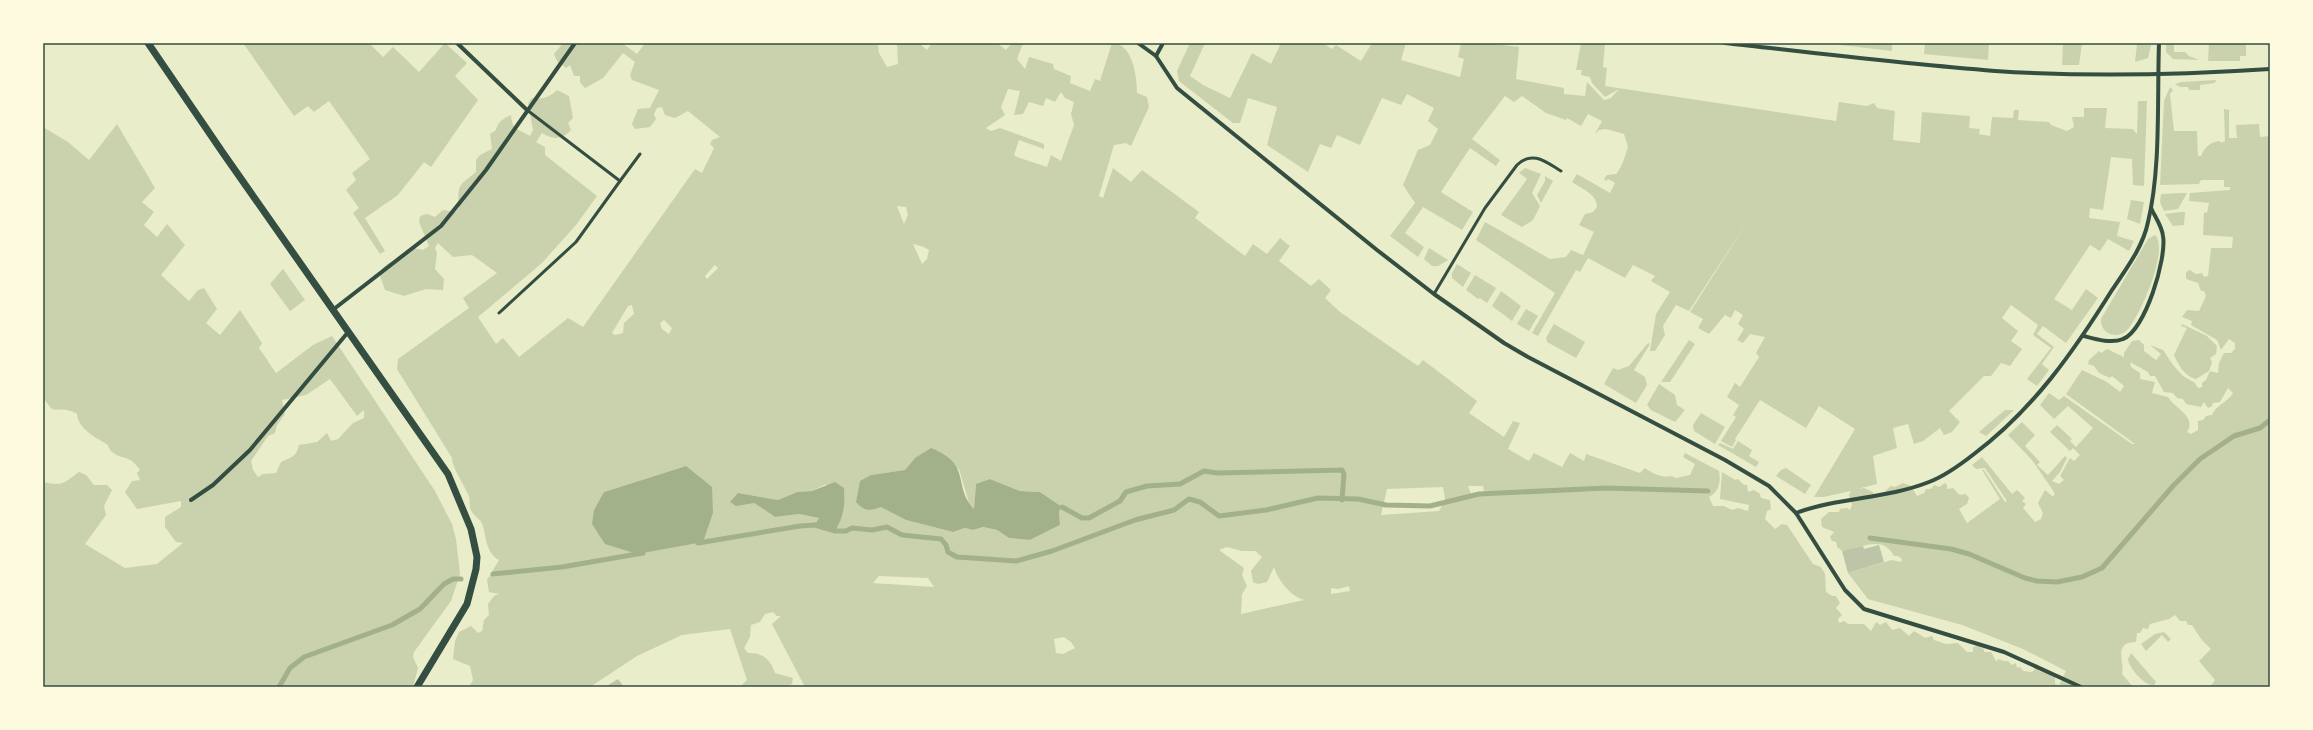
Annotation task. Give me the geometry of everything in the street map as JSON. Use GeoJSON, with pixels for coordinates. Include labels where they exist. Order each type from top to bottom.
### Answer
{"type":"FeatureCollection","features":[{"type":"Feature","properties":{"kind":"street"},"geometry":{"type":"LineString","coordinates":[[148,43],[223,153],[334,309],[448,474],[465,511],[474,541],[476,569],[472,593],[417,687]]}},
{"type":"Feature","properties":{"kind":"street"},"geometry":{"type":"LineString","coordinates":[[457,43],[527,110]]}},
{"type":"Feature","properties":{"kind":"street"},"geometry":{"type":"LineString","coordinates":[[334,309],[441,226],[471,190],[575,43]]}},
{"type":"Feature","properties":{"kind":"street"},"geometry":{"type":"LineString","coordinates":[[1138,43],[1156,56],[1177,88],[1434,294],[1528,357],[1682,436],[1754,476],[1778,493],[1796,513],[1845,590],[1864,609],[2004,652],[2081,687]]}},
{"type":"Feature","properties":{"kind":"street"},"geometry":{"type":"LineString","coordinates":[[1156,56],[1163,43]]}},
{"type":"Feature","properties":{"kind":"street"},"geometry":{"type":"LineString","coordinates":[[1725,43],[1995,71],[2091,75],[2158,75],[2270,69]]}},
{"type":"Feature","properties":{"kind":"street"},"geometry":{"type":"LineString","coordinates":[[1796,513],[1842,500],[1912,488],[1930,482],[1953,469],[1983,447],[2020,414],[2048,382],[2084,336],[2140,246],[2148,224],[2154,170],[2159,43]]}},
{"type":"Feature","properties":{"kind":"street"},"geometry":{"type":"LineString","coordinates":[[2084,336],[2105,340],[2124,339],[2132,332],[2142,316],[2154,288],[2164,248],[2161,227],[2151,207]]}},
{"type":"Feature","properties":{"kind":"street"},"geometry":{"type":"LineString","coordinates":[[191,500],[213,485],[250,450],[349,331]]}},
{"type":"Feature","properties":{"kind":"lane"},"geometry":{"type":"LineString","coordinates":[[527,110],[620,181]]}},
{"type":"Feature","properties":{"kind":"lane"},"geometry":{"type":"LineString","coordinates":[[499,313],[576,242],[640,154]]}},
{"type":"Feature","properties":{"kind":"lane"},"geometry":{"type":"LineString","coordinates":[[1434,294],[1485,208],[1517,165],[1528,157],[1536,158],[1561,171]]}},
{"type":"Feature","properties":{"kind":"shaded area"},"geometry":{"type":"Polygon","coordinates":[[[243,43],[369,43],[383,57],[393,47],[419,72],[445,43],[467,63],[455,76],[478,100],[431,167],[424,162],[398,195],[365,218],[385,251],[380,254],[353,213],[359,208],[346,190],[356,180],[352,173],[370,159],[329,101],[314,112],[308,106],[294,116],[243,43]]]}},
{"type":"Feature","properties":{"kind":"shaded area"},"geometry":{"type":"Polygon","coordinates":[[[563,43],[622,43],[637,54],[645,43],[878,43],[879,53],[887,67],[898,64],[897,43],[919,43],[927,50],[932,43],[997,43],[1006,50],[1012,43],[1023,43],[1017,59],[1025,69],[1029,57],[1053,64],[1054,69],[1071,76],[1070,83],[1090,91],[1095,79],[1100,81],[1112,43],[1119,45],[1125,49],[1132,62],[1135,71],[1137,93],[1147,97],[1149,107],[1131,146],[1126,143],[1114,145],[1099,196],[1103,198],[1113,168],[1131,182],[1142,170],[1199,212],[1195,218],[1245,256],[1253,244],[1267,254],[1280,238],[1290,246],[1279,261],[1311,286],[1319,279],[1331,290],[1325,298],[1340,312],[1418,366],[1423,360],[1477,401],[1469,413],[1504,437],[1513,421],[1520,423],[1508,449],[1529,461],[1534,453],[1562,467],[1570,453],[1584,461],[1586,454],[1640,473],[1645,468],[1658,475],[1676,478],[1690,475],[1695,464],[1683,457],[1685,453],[1719,471],[1720,479],[1717,489],[1709,497],[1713,506],[1724,506],[1732,510],[1738,508],[1748,511],[1749,505],[1720,499],[1722,472],[1735,480],[1738,479],[1744,485],[1747,485],[1748,492],[1754,490],[1760,494],[1761,498],[1770,500],[1771,509],[1767,511],[1765,519],[1775,529],[1782,524],[1787,525],[1813,564],[1821,567],[1825,574],[1826,592],[1832,596],[1836,596],[1840,603],[1836,608],[1842,615],[1838,619],[1839,623],[1844,621],[1848,624],[1864,624],[1871,631],[1876,622],[1880,625],[1886,622],[1892,630],[1900,628],[1909,636],[1914,631],[1925,638],[1932,636],[1934,640],[1946,644],[1958,643],[1967,652],[1973,652],[1973,647],[1978,646],[1984,649],[1984,652],[1991,652],[1996,661],[1999,659],[2008,661],[2012,665],[2016,663],[2017,668],[2020,667],[2023,671],[2032,672],[2036,668],[2039,671],[2055,676],[2055,684],[2059,685],[2066,671],[2023,649],[1962,625],[1868,599],[1848,573],[1892,560],[1901,562],[1902,559],[1898,556],[1894,556],[1889,549],[1883,545],[1877,544],[1870,544],[1841,551],[1840,548],[1838,549],[1836,542],[1832,541],[1830,537],[1834,532],[1822,527],[1821,519],[1829,512],[1839,512],[1840,509],[1847,508],[1850,510],[1852,505],[1849,495],[1851,491],[1823,497],[1814,497],[1855,429],[1819,406],[1806,428],[1760,400],[1735,439],[1736,440],[1732,447],[1721,441],[1736,417],[1733,415],[1739,405],[1727,397],[1735,383],[1740,387],[1759,357],[1756,353],[1765,337],[1750,334],[1743,343],[1737,340],[1744,329],[1738,324],[1743,315],[1735,310],[1731,318],[1725,315],[1709,334],[1698,328],[1703,319],[1690,312],[1748,221],[1689,311],[1676,305],[1663,326],[1665,335],[1655,351],[1650,351],[1656,314],[1670,292],[1651,281],[1655,276],[1633,265],[1625,278],[1588,258],[1580,272],[1576,270],[1538,336],[1532,333],[1555,293],[1476,240],[1485,222],[1550,259],[1566,257],[1571,250],[1583,255],[1594,232],[1579,225],[1585,214],[1593,212],[1597,207],[1592,195],[1572,182],[1577,174],[1610,193],[1615,183],[1608,179],[1606,181],[1604,179],[1607,175],[1616,174],[1622,164],[1628,147],[1624,134],[1606,129],[1599,130],[1595,134],[1602,121],[1588,114],[1581,126],[1567,118],[1566,120],[1546,113],[1522,96],[1514,102],[1505,96],[1472,139],[1500,160],[1496,166],[1470,148],[1441,192],[1473,212],[1462,230],[1423,207],[1405,233],[1424,247],[1418,257],[1390,236],[1415,203],[1403,185],[1418,150],[1430,145],[1438,129],[1428,121],[1434,108],[1407,94],[1401,105],[1382,98],[1360,145],[1337,135],[1331,148],[1320,144],[1308,172],[1267,145],[1277,107],[1248,98],[1240,123],[1233,123],[1179,81],[1177,71],[1190,43],[1205,43],[1190,76],[1203,85],[1230,98],[1252,53],[1271,64],[1281,43],[1323,43],[1332,49],[1336,45],[1361,61],[1372,43],[1406,43],[1401,60],[1460,77],[1464,59],[1458,57],[1461,43],[1486,43],[1519,47],[1516,79],[1564,88],[1564,94],[1585,96],[1587,82],[1604,100],[1611,98],[1619,89],[1605,97],[1592,83],[1590,77],[1581,75],[1582,70],[1576,70],[1581,43],[1605,43],[1603,67],[1607,68],[1605,86],[1836,121],[1839,102],[1867,106],[1874,103],[1877,108],[1895,111],[1893,140],[1920,143],[1922,112],[1970,116],[1969,128],[1980,129],[1979,134],[1990,136],[1992,117],[2013,118],[2014,110],[2019,110],[2018,120],[2049,122],[2051,125],[2067,131],[2074,127],[2072,117],[2084,117],[2084,108],[2107,108],[2105,128],[2133,129],[2137,134],[2138,101],[2147,101],[2144,186],[2133,185],[2132,159],[2111,157],[2103,210],[2090,208],[2089,218],[2120,222],[2117,236],[2134,241],[2129,251],[2108,239],[2100,251],[2090,245],[2054,299],[2072,310],[2086,289],[2098,298],[2066,343],[2043,326],[2037,334],[2054,347],[2042,364],[2049,370],[2037,386],[2027,379],[2051,348],[2033,335],[2038,325],[2011,305],[2002,318],[2018,331],[2011,341],[2022,349],[2010,366],[2001,363],[1991,376],[1984,376],[1949,411],[1960,422],[1952,432],[1944,435],[1940,428],[1923,441],[1914,444],[1908,424],[1893,428],[1897,448],[1873,456],[1877,484],[1857,489],[1864,488],[1873,492],[1874,496],[1880,496],[1891,486],[1895,487],[1903,483],[1911,486],[1917,496],[1924,493],[1926,489],[1931,489],[1934,485],[1939,487],[1945,483],[1947,485],[1947,489],[1953,488],[1960,495],[1966,494],[1969,498],[1967,504],[1959,509],[1967,523],[2000,499],[1982,470],[1984,470],[2005,502],[2007,501],[1985,468],[1976,469],[1972,465],[1982,457],[2012,494],[2017,490],[2025,498],[2022,501],[2026,504],[2023,508],[2035,522],[2041,519],[2043,513],[2038,503],[2045,490],[2052,496],[2055,495],[2054,492],[2032,460],[2008,435],[2022,422],[2035,435],[2025,446],[2040,462],[2037,465],[2048,475],[2065,456],[2067,458],[2060,472],[2052,481],[2059,484],[2064,480],[2060,476],[2070,458],[2074,461],[2080,455],[2073,448],[2070,451],[2050,432],[2057,425],[2072,439],[2070,441],[2076,447],[2093,428],[2068,406],[2054,419],[2040,405],[2049,393],[2059,400],[2064,396],[2132,444],[2135,444],[2066,394],[2082,370],[2107,382],[2120,392],[2124,386],[2112,376],[2110,378],[2099,373],[2094,366],[2088,364],[2089,360],[2099,351],[2101,353],[2107,349],[2124,357],[2124,353],[2132,341],[2139,340],[2144,345],[2144,351],[2156,360],[2161,354],[2150,345],[2163,350],[2173,365],[2183,376],[2195,383],[2198,388],[2202,387],[2202,383],[2206,380],[2210,371],[2218,373],[2219,363],[2224,353],[2231,353],[2235,349],[2235,343],[2229,339],[2221,350],[2217,340],[2191,325],[2192,321],[2182,317],[2187,310],[2199,311],[2206,296],[2204,291],[2201,291],[2198,283],[2186,279],[2186,272],[2190,270],[2196,274],[2202,273],[2204,277],[2208,276],[2211,248],[2232,248],[2233,237],[2203,235],[2204,212],[2207,213],[2209,203],[2189,201],[2190,193],[2230,190],[2230,187],[2224,187],[2224,180],[2201,180],[2199,184],[2160,185],[2164,101],[2170,87],[2173,90],[2170,94],[2174,131],[2197,131],[2198,156],[2201,156],[2204,150],[2211,144],[2225,141],[2224,109],[2229,110],[2229,138],[2237,138],[2236,125],[2259,124],[2260,137],[2270,136],[2270,687],[2210,687],[2215,680],[2199,661],[2211,649],[2201,639],[2192,625],[2188,625],[2186,621],[2180,621],[2175,615],[2169,619],[2150,624],[2148,629],[2143,628],[2140,633],[2137,633],[2136,642],[2124,645],[2121,654],[2122,674],[2133,687],[805,687],[772,624],[781,616],[777,616],[773,612],[765,614],[760,622],[751,625],[750,637],[744,648],[748,653],[762,655],[771,664],[775,673],[793,678],[792,684],[786,687],[740,687],[747,680],[730,629],[682,635],[637,656],[590,687],[469,687],[473,680],[470,666],[453,659],[455,641],[459,632],[471,626],[478,633],[482,631],[484,620],[489,615],[488,604],[494,596],[499,594],[489,592],[487,580],[499,560],[489,550],[482,524],[471,510],[469,496],[456,471],[452,458],[397,369],[398,359],[469,308],[463,298],[497,273],[472,255],[453,257],[438,243],[435,248],[437,253],[435,269],[444,279],[443,290],[426,289],[404,296],[385,290],[379,273],[390,262],[404,256],[414,248],[423,250],[429,246],[419,222],[420,216],[427,214],[435,217],[443,210],[455,212],[459,208],[458,194],[460,186],[476,172],[476,160],[480,155],[492,149],[490,134],[496,130],[501,121],[511,115],[515,127],[530,136],[533,130],[528,103],[532,98],[539,99],[546,97],[557,90],[569,96],[573,118],[568,123],[571,130],[564,136],[557,138],[550,137],[542,133],[536,142],[545,147],[545,155],[597,196],[576,225],[542,263],[478,317],[496,344],[503,338],[519,357],[568,318],[583,327],[695,169],[702,173],[714,148],[710,144],[712,140],[720,137],[688,111],[675,118],[665,115],[662,107],[657,108],[654,114],[656,119],[650,127],[635,129],[632,124],[638,109],[650,108],[659,90],[632,80],[630,75],[635,62],[623,53],[603,78],[585,88],[580,82],[580,76],[574,76],[570,65],[566,68],[557,61],[554,54],[563,43]],[[1008,89],[1001,107],[1005,115],[986,128],[991,131],[1000,128],[1044,144],[1044,149],[1019,140],[1014,155],[1047,167],[1051,155],[1061,161],[1074,125],[1071,114],[1074,102],[1065,98],[1061,92],[1055,102],[1046,98],[1043,106],[1029,102],[1023,114],[1014,115],[1020,91],[1008,89]],[[897,206],[904,224],[908,215],[906,207],[897,206]],[[913,244],[922,264],[927,259],[929,250],[913,244]],[[715,265],[705,276],[707,279],[718,268],[715,265]],[[632,305],[628,306],[612,333],[615,335],[623,333],[624,323],[634,314],[632,305]],[[664,320],[660,323],[662,329],[669,334],[672,328],[664,320]],[[2130,362],[2131,367],[2140,373],[2140,379],[2155,382],[2152,393],[2168,397],[2184,413],[2189,421],[2187,432],[2191,434],[2198,430],[2198,421],[2203,420],[2206,416],[2212,415],[2216,409],[2233,393],[2228,388],[2220,402],[2213,403],[2212,406],[2208,408],[2204,402],[2201,407],[2186,404],[2183,399],[2177,398],[2173,393],[2164,392],[2155,376],[2150,376],[2148,372],[2130,362]],[[915,458],[905,470],[871,475],[881,506],[906,520],[953,532],[965,528],[973,530],[983,527],[997,530],[1009,538],[1030,540],[1060,525],[1059,511],[1062,507],[1040,492],[1020,491],[990,479],[976,485],[974,509],[969,503],[959,469],[915,458]],[[686,466],[604,492],[626,550],[637,554],[686,466]],[[826,484],[812,491],[797,492],[778,500],[738,493],[775,517],[799,514],[820,518],[815,525],[835,531],[826,484]],[[1468,486],[1471,494],[1485,496],[1483,486],[1468,486]],[[1443,487],[1387,489],[1381,515],[1439,511],[1445,499],[1443,487]],[[1227,547],[1219,550],[1244,568],[1242,575],[1247,586],[1242,594],[1241,614],[1304,600],[1294,595],[1285,587],[1278,577],[1274,567],[1267,582],[1258,584],[1253,582],[1251,571],[1262,557],[1255,551],[1242,551],[1227,547]],[[879,576],[873,583],[934,587],[928,578],[879,576]],[[1349,586],[1338,589],[1331,588],[1331,594],[1350,591],[1349,586]],[[1064,637],[1054,639],[1056,653],[1063,654],[1075,648],[1071,642],[1064,637]]]}},
{"type":"Feature","properties":{"kind":"shaded area"},"geometry":{"type":"Polygon","coordinates":[[[1838,43],[1892,43],[1892,51],[1841,45],[1838,43]]]}},
{"type":"Feature","properties":{"kind":"shaded area"},"geometry":{"type":"Polygon","coordinates":[[[1925,43],[1989,43],[1988,60],[1924,54],[1925,43]]]}},
{"type":"Feature","properties":{"kind":"shaded area"},"geometry":{"type":"Polygon","coordinates":[[[2063,43],[2082,43],[2079,65],[2062,65],[2063,43]]]}},
{"type":"Feature","properties":{"kind":"shaded area"},"geometry":{"type":"Polygon","coordinates":[[[2166,43],[2174,43],[2174,52],[2185,52],[2189,56],[2199,60],[2173,59],[2166,52],[2166,43]]]}},
{"type":"Feature","properties":{"kind":"shaded area"},"geometry":{"type":"Polygon","coordinates":[[[2209,43],[2246,43],[2246,56],[2240,56],[2240,61],[2208,61],[2209,43]]]}},
{"type":"Feature","properties":{"kind":"shaded area"},"geometry":{"type":"Polygon","coordinates":[[[2137,44],[2151,45],[2148,58],[2135,62],[2137,44]]]}},
{"type":"Feature","properties":{"kind":"shaded area"},"geometry":{"type":"Polygon","coordinates":[[[2217,80],[2214,83],[2200,85],[2200,90],[2189,90],[2188,87],[2180,87],[2175,84],[2181,82],[2217,80]]]}},
{"type":"Feature","properties":{"kind":"shaded area"},"geometry":{"type":"Polygon","coordinates":[[[117,124],[155,188],[142,202],[154,212],[144,225],[157,237],[167,224],[185,245],[161,275],[189,301],[198,290],[204,288],[217,309],[206,323],[220,335],[240,310],[262,343],[259,348],[276,373],[313,345],[332,336],[435,491],[452,524],[456,539],[460,574],[451,601],[414,652],[413,657],[418,668],[413,687],[43,687],[43,482],[59,484],[79,472],[86,475],[94,485],[107,485],[112,490],[104,506],[106,515],[85,544],[125,568],[157,564],[183,543],[176,542],[165,527],[165,517],[181,507],[181,501],[137,509],[125,492],[132,481],[140,480],[137,473],[140,470],[136,465],[129,459],[112,452],[106,444],[87,432],[80,424],[77,414],[65,410],[53,410],[43,398],[43,127],[68,142],[89,160],[117,124]],[[330,379],[306,395],[282,400],[285,414],[277,425],[275,433],[268,436],[251,461],[253,470],[258,477],[263,474],[276,473],[281,462],[293,456],[299,445],[317,442],[327,433],[331,441],[338,439],[353,423],[364,418],[364,410],[357,416],[330,379]]]}},
{"type":"Feature","properties":{"kind":"shaded area"},"geometry":{"type":"Polygon","coordinates":[[[1525,168],[1541,174],[1532,193],[1540,206],[1533,220],[1522,227],[1501,215],[1527,179],[1519,173],[1525,168]]]}},
{"type":"Feature","properties":{"kind":"shaded area"},"geometry":{"type":"Polygon","coordinates":[[[1545,176],[1553,181],[1541,203],[1537,195],[1545,181],[1545,176]]]}},
{"type":"Feature","properties":{"kind":"shaded area"},"geometry":{"type":"Polygon","coordinates":[[[2187,193],[2178,209],[2164,211],[2160,202],[2161,194],[2187,193]]]}},
{"type":"Feature","properties":{"kind":"shaded area"},"geometry":{"type":"Polygon","coordinates":[[[2131,200],[2144,202],[2140,224],[2127,219],[2131,200]]]}},
{"type":"Feature","properties":{"kind":"shaded area"},"geometry":{"type":"Polygon","coordinates":[[[2185,212],[2184,225],[2173,226],[2165,214],[2185,212]]]}},
{"type":"Feature","properties":{"kind":"shaded area"},"geometry":{"type":"Polygon","coordinates":[[[2155,235],[2159,243],[2159,254],[2151,283],[2139,312],[2127,330],[2119,335],[2110,334],[2103,328],[2101,319],[2148,239],[2155,235]]]}},
{"type":"Feature","properties":{"kind":"shaded area"},"geometry":{"type":"Polygon","coordinates":[[[1429,248],[1448,260],[1438,266],[1432,266],[1424,259],[1429,248]]]}},
{"type":"Feature","properties":{"kind":"shaded area"},"geometry":{"type":"Polygon","coordinates":[[[1457,264],[1471,273],[1463,287],[1452,278],[1452,273],[1457,264]]]}},
{"type":"Feature","properties":{"kind":"shaded area"},"geometry":{"type":"Polygon","coordinates":[[[283,269],[305,300],[290,311],[270,284],[283,269]]]}},
{"type":"Feature","properties":{"kind":"shaded area"},"geometry":{"type":"Polygon","coordinates":[[[1475,275],[1496,288],[1487,303],[1480,298],[1478,299],[1466,290],[1475,275]]]}},
{"type":"Feature","properties":{"kind":"shaded area"},"geometry":{"type":"Polygon","coordinates":[[[1501,291],[1521,306],[1512,321],[1492,306],[1501,291]]]}},
{"type":"Feature","properties":{"kind":"shaded area"},"geometry":{"type":"Polygon","coordinates":[[[1526,309],[1538,316],[1529,331],[1517,324],[1526,309]]]}},
{"type":"Feature","properties":{"kind":"shaded area"},"geometry":{"type":"Polygon","coordinates":[[[1554,324],[1585,342],[1576,358],[1547,342],[1546,338],[1554,324]]]}},
{"type":"Feature","properties":{"kind":"shaded area"},"geometry":{"type":"Polygon","coordinates":[[[2182,324],[2207,336],[2217,346],[2216,354],[2210,358],[2212,362],[2209,371],[2196,379],[2185,373],[2174,355],[2187,328],[2181,326],[2182,324]]]}},
{"type":"Feature","properties":{"kind":"shaded area"},"geometry":{"type":"Polygon","coordinates":[[[1689,340],[1695,344],[1670,382],[1661,382],[1689,340]]]}},
{"type":"Feature","properties":{"kind":"shaded area"},"geometry":{"type":"Polygon","coordinates":[[[1648,343],[1650,344],[1634,370],[1645,377],[1647,385],[1636,403],[1604,384],[1613,368],[1618,370],[1629,366],[1648,343]]]}},
{"type":"Feature","properties":{"kind":"shaded area"},"geometry":{"type":"Polygon","coordinates":[[[1659,384],[1675,395],[1677,405],[1685,410],[1675,422],[1651,410],[1647,405],[1659,384]]]}},
{"type":"Feature","properties":{"kind":"shaded area"},"geometry":{"type":"Polygon","coordinates":[[[2005,410],[2014,410],[1986,436],[1979,432],[2005,410]]]}},
{"type":"Feature","properties":{"kind":"shaded area"},"geometry":{"type":"Polygon","coordinates":[[[1701,413],[1725,427],[1715,444],[1694,431],[1693,425],[1701,413]]]}},
{"type":"Feature","properties":{"kind":"shaded area"},"geometry":{"type":"Polygon","coordinates":[[[1738,441],[1752,450],[1749,456],[1759,462],[1756,467],[1718,445],[1720,443],[1733,449],[1738,441]]]}},
{"type":"Feature","properties":{"kind":"shaded area"},"geometry":{"type":"Polygon","coordinates":[[[931,448],[952,461],[957,468],[964,492],[974,509],[976,484],[990,479],[1020,491],[1040,492],[1062,507],[1059,511],[1060,525],[1030,540],[1009,538],[997,530],[983,527],[973,530],[965,528],[953,532],[906,520],[881,507],[868,510],[862,508],[856,502],[860,481],[871,475],[905,470],[915,458],[931,448]]]}},
{"type":"Feature","properties":{"kind":"shaded area"},"geometry":{"type":"Polygon","coordinates":[[[686,466],[712,487],[713,513],[703,542],[637,554],[605,544],[592,524],[594,510],[604,492],[686,466]]]}},
{"type":"Feature","properties":{"kind":"shaded area"},"geometry":{"type":"Polygon","coordinates":[[[1786,468],[1811,485],[1805,494],[1776,476],[1781,470],[1786,468]]]}},
{"type":"Feature","properties":{"kind":"shaded area"},"geometry":{"type":"Polygon","coordinates":[[[835,482],[844,488],[844,500],[842,516],[835,531],[815,525],[819,518],[799,514],[775,517],[754,503],[736,506],[730,502],[738,493],[778,500],[797,492],[812,491],[835,482]]]}},
{"type":"Feature","properties":{"kind":"shaded area"},"geometry":{"type":"Polygon","coordinates":[[[2164,632],[2171,639],[2168,642],[2162,635],[2146,651],[2141,644],[2155,634],[2164,632]]]}},
{"type":"Feature","properties":{"kind":"shaded area"},"geometry":{"type":"Polygon","coordinates":[[[2131,653],[2156,682],[2154,685],[2150,685],[2142,680],[2131,667],[2128,659],[2131,653]]]}},
{"type":"Feature","properties":{"kind":"building"},"geometry":{"type":"Polygon","coordinates":[[[1879,545],[1884,562],[1848,573],[1842,551],[1863,546],[1864,549],[1879,545]]]}},
{"type":"Feature","properties":{"kind":"building"},"geometry":{"type":"Polygon","coordinates":[[[618,679],[624,687],[605,687],[618,679]]]}},
{"type":"Feature","properties":{"kind":"waterway"},"geometry":{"type":"LineString","coordinates":[[1870,538],[1951,549],[1969,554],[2025,578],[2037,581],[2057,582],[2082,577],[2102,568],[2173,486],[2200,459],[2234,436],[2260,428],[2270,420]]}},
{"type":"Feature","properties":{"kind":"waterway"},"geometry":{"type":"LineString","coordinates":[[1062,507],[1082,518],[1089,518],[1120,501],[1126,492],[1147,486],[1180,484],[1204,471],[1217,473],[1342,470],[1344,474],[1342,500]]}},
{"type":"Feature","properties":{"kind":"waterway"},"geometry":{"type":"LineString","coordinates":[[698,543],[800,526],[815,525],[835,531],[846,531],[852,528],[872,530],[887,527],[902,535],[941,539],[946,545],[948,552],[957,557],[1016,561],[1052,551],[1135,520],[1174,510],[1189,499],[1200,502],[1219,516],[1266,510],[1318,498],[1358,499],[1386,505],[1430,506],[1479,494],[1606,488],[1708,491]]}},
{"type":"Feature","properties":{"kind":"waterway"},"geometry":{"type":"LineString","coordinates":[[493,574],[562,567],[643,553]]}},
{"type":"Feature","properties":{"kind":"waterway"},"geometry":{"type":"LineString","coordinates":[[279,687],[290,668],[304,657],[392,625],[420,609],[444,584],[453,579],[461,579]]}}]}
